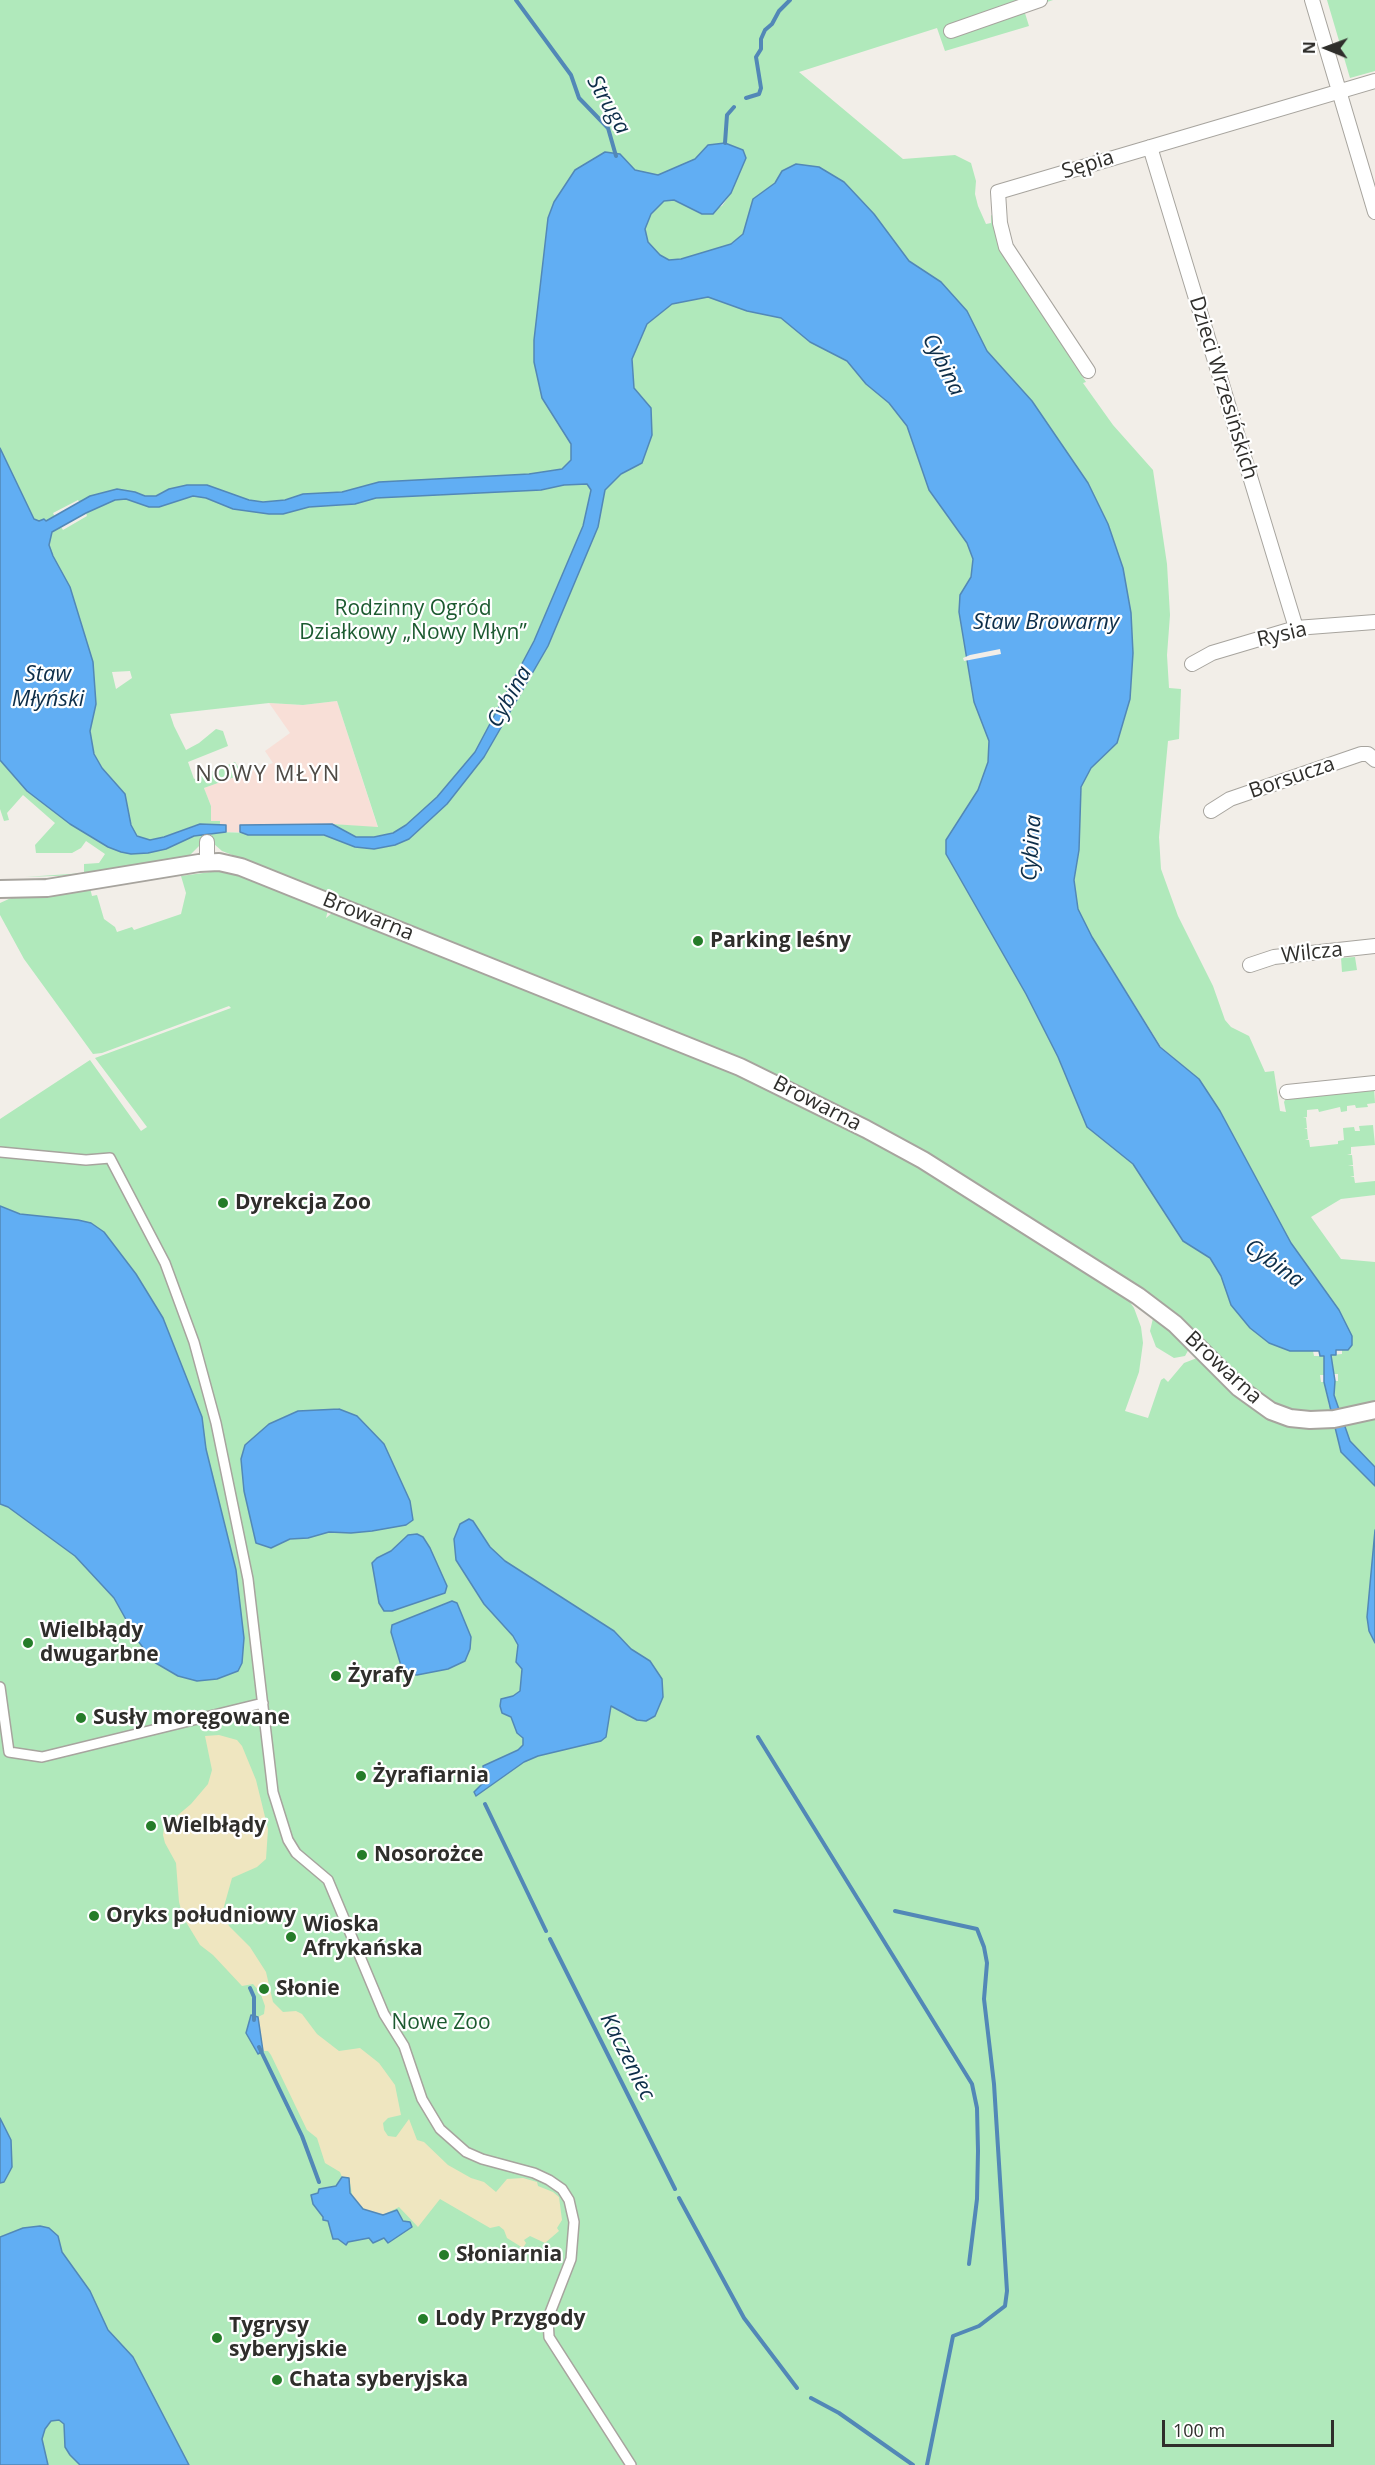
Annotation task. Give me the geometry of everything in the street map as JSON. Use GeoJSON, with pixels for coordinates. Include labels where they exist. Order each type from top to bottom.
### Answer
{"type":"FeatureCollection","features":[{"type":"Feature","properties":{"kind":"street"},"geometry":{"type":"LineString","coordinates":[[951,31],[1040,0]]}},
{"type":"Feature","properties":{"kind":"street"},"geometry":{"type":"LineString","coordinates":[[1312,0],[1375,212]]}},
{"type":"Feature","properties":{"kind":"street","name":"Sępia"},"geometry":{"type":"LineString","coordinates":[[1088,371],[1006,248],[1000,223],[998,192],[1375,81]]}},
{"type":"Feature","properties":{"kind":"street","name":"Dzieci Wrzesińskich"},"geometry":{"type":"LineString","coordinates":[[1150,147],[1296,628]]}},
{"type":"Feature","properties":{"kind":"street","name":"Rysia"},"geometry":{"type":"LineString","coordinates":[[1192,664],[1212,653],[1296,628],[1375,622]]}},
{"type":"Feature","properties":{"kind":"street","name":"Borsucza"},"geometry":{"type":"LineString","coordinates":[[1211,811],[1230,799],[1361,754],[1368,754],[1375,760]]}},
{"type":"Feature","properties":{"kind":"street"},"geometry":{"type":"LineString","coordinates":[[207,842],[207,862]]}},
{"type":"Feature","properties":{"kind":"street","name":"Browarna"},"geometry":{"type":"LineString","coordinates":[[0,889],[46,888],[207,862],[241,867],[700,1050],[769,1080],[849,1120],[923,1160],[1138,1296],[1175,1324],[1245,1393],[1271,1411],[1290,1418],[1310,1420],[1334,1419],[1375,1410]]}},
{"type":"Feature","properties":{"kind":"street","name":"Wilcza"},"geometry":{"type":"LineString","coordinates":[[1250,965],[1274,957],[1375,946]]}},
{"type":"Feature","properties":{"kind":"street"},"geometry":{"type":"LineString","coordinates":[[1287,1092],[1375,1083]]}},
{"type":"Feature","properties":{"kind":"street"},"geometry":{"type":"LineString","coordinates":[[0,1152],[86,1160],[110,1158],[127,1186],[165,1263],[194,1342],[216,1423],[248,1579],[273,1792],[288,1840],[296,1853],[328,1880],[384,2014],[404,2046],[422,2099],[431,2115],[453,2142],[466,2152],[482,2159],[534,2173],[562,2189],[569,2200],[574,2222],[571,2259],[548,2318],[549,2337],[631,2465]]}},
{"type":"Feature","properties":{"kind":"street"},"geometry":{"type":"LineString","coordinates":[[0,1687],[9,1752],[42,1757],[263,1703]]}},
{"type":"Feature","properties":{"kind":"shaded area"},"geometry":{"type":"Polygon","coordinates":[[[337,701],[378,828],[332,824],[241,825],[240,832],[226,832],[226,825],[220,825],[219,821],[211,821],[211,806],[204,788],[273,763],[265,751],[290,733],[269,703],[303,705],[337,701]]]}},
{"type":"Feature","properties":{"kind":"green space"},"geometry":{"type":"Polygon","coordinates":[[[0,0],[1053,0],[1024,10],[1029,26],[945,51],[937,28],[799,72],[903,159],[955,155],[971,163],[976,181],[975,194],[986,224],[991,223],[991,215],[993,216],[1067,345],[1072,361],[1086,382],[1083,383],[1113,425],[1153,470],[1167,564],[1170,615],[1167,655],[1169,688],[1181,689],[1179,739],[1168,741],[1159,837],[1161,869],[1178,916],[1213,986],[1225,1020],[1231,1027],[1249,1036],[1265,1072],[1274,1071],[1280,1111],[1286,1112],[1284,1102],[1286,1098],[1374,1088],[1375,1103],[1367,1104],[1368,1107],[1347,1106],[1347,1111],[1341,1112],[1340,1107],[1319,1112],[1318,1109],[1307,1110],[1307,1117],[1303,1118],[1306,1118],[1307,1128],[1304,1129],[1307,1129],[1308,1139],[1305,1140],[1309,1140],[1310,1147],[1338,1144],[1338,1141],[1344,1140],[1343,1128],[1354,1127],[1355,1131],[1360,1131],[1359,1126],[1373,1125],[1375,1145],[1351,1147],[1351,1154],[1347,1155],[1352,1155],[1353,1165],[1348,1166],[1353,1166],[1354,1176],[1350,1177],[1354,1177],[1355,1183],[1375,1181],[1375,1195],[1341,1199],[1311,1217],[1341,1259],[1375,1262],[1375,1403],[1324,1412],[1301,1412],[1276,1405],[1250,1388],[1196,1336],[924,1154],[340,901],[341,897],[222,851],[214,844],[211,834],[217,832],[324,835],[355,847],[395,845],[409,839],[447,804],[484,757],[548,646],[598,527],[605,490],[621,474],[642,463],[651,408],[634,388],[632,359],[647,324],[672,304],[708,297],[747,311],[781,318],[810,342],[847,361],[866,384],[889,403],[907,426],[929,490],[967,543],[973,559],[971,577],[960,595],[974,702],[989,741],[988,762],[978,790],[946,840],[946,854],[1026,994],[1058,1057],[1087,1127],[1133,1164],[1183,1241],[1210,1258],[1221,1276],[1231,1305],[1290,1351],[1313,1351],[1314,1356],[1324,1356],[1325,1375],[1320,1375],[1321,1382],[1325,1385],[1329,1406],[1334,1395],[1333,1385],[1335,1381],[1338,1381],[1338,1374],[1332,1374],[1331,1355],[1342,1354],[1342,1350],[1348,1350],[1352,1336],[1339,1310],[1291,1243],[1220,1111],[1199,1079],[1161,1047],[1092,937],[1078,909],[1074,880],[1079,850],[1081,787],[1091,768],[1117,743],[1130,699],[1133,653],[1131,613],[1123,568],[1108,524],[1088,483],[1032,401],[987,351],[967,311],[941,282],[909,261],[874,214],[844,182],[783,171],[775,183],[753,199],[743,234],[731,244],[681,259],[669,260],[660,255],[648,242],[645,229],[651,214],[664,201],[675,200],[701,214],[722,206],[731,193],[746,158],[708,145],[695,159],[658,175],[635,170],[620,154],[548,218],[543,277],[542,398],[571,444],[571,460],[562,469],[529,474],[379,482],[342,492],[303,494],[285,500],[263,502],[249,500],[207,485],[187,485],[169,489],[156,496],[145,496],[135,492],[90,496],[80,503],[78,500],[53,513],[55,517],[39,521],[31,514],[0,448],[0,0]]]}},
{"type":"Feature","properties":{"kind":"green space"},"geometry":{"type":"Polygon","coordinates":[[[1327,0],[1375,0],[1375,71],[1350,78],[1327,0]]]}},
{"type":"Feature","properties":{"kind":"green space","name":"Rodzinny Ogród Działkowy „Nowy Młyn”"},"geometry":{"type":"Polygon","coordinates":[[[587,484],[591,490],[583,526],[534,641],[475,752],[437,797],[406,825],[393,833],[374,837],[356,837],[332,824],[378,827],[337,701],[303,705],[269,703],[170,714],[186,750],[216,729],[223,731],[228,746],[188,762],[194,779],[235,762],[243,774],[204,788],[211,806],[211,821],[220,821],[220,825],[196,825],[150,840],[137,836],[131,825],[125,794],[102,768],[94,754],[90,731],[96,704],[70,587],[49,545],[52,532],[61,527],[63,530],[87,516],[86,513],[115,500],[126,499],[149,507],[159,507],[193,496],[206,498],[233,509],[283,514],[309,507],[355,504],[376,498],[541,490],[564,485],[587,484]],[[130,671],[112,672],[116,689],[132,678],[130,671]]]}},
{"type":"Feature","properties":{"kind":"green space"},"geometry":{"type":"Polygon","coordinates":[[[0,760],[27,791],[70,824],[108,847],[166,849],[194,836],[204,834],[200,845],[190,855],[178,860],[82,875],[25,877],[84,873],[84,864],[99,863],[105,854],[86,841],[81,848],[72,853],[36,853],[35,845],[55,823],[23,795],[7,813],[9,820],[4,821],[0,809],[0,760]]]}},
{"type":"Feature","properties":{"kind":"green space","name":"Nowe Zoo"},"geometry":{"type":"Polygon","coordinates":[[[218,871],[236,875],[328,910],[326,918],[332,913],[380,932],[382,929],[703,1057],[919,1165],[1125,1295],[1134,1308],[1141,1327],[1143,1343],[1139,1372],[1125,1411],[1148,1418],[1161,1380],[1164,1378],[1168,1382],[1184,1363],[1197,1358],[1285,1424],[1313,1428],[1375,1416],[1375,2465],[0,2465],[0,1119],[90,1060],[141,1131],[147,1127],[95,1058],[231,1008],[229,1006],[102,1053],[93,1054],[24,959],[0,915],[0,903],[11,898],[46,897],[90,888],[92,896],[97,895],[104,919],[115,927],[117,932],[132,927],[134,930],[181,914],[186,893],[181,876],[218,871]]]}},
{"type":"Feature","properties":{"kind":"green space"},"geometry":{"type":"Polygon","coordinates":[[[1355,957],[1357,970],[1342,972],[1341,958],[1355,957]]]}},
{"type":"Feature","properties":{"kind":"green space"},"geometry":{"type":"Polygon","coordinates":[[[1154,1314],[1190,1347],[1185,1356],[1174,1358],[1156,1347],[1150,1331],[1154,1314]]]}},
{"type":"Feature","properties":{"kind":"sand","name":"Słonie"},"geometry":{"type":"Polygon","coordinates":[[[219,1735],[237,1740],[242,1746],[256,1780],[268,1829],[266,1859],[257,1867],[232,1878],[223,1910],[229,1926],[250,1947],[266,1972],[273,2002],[283,2012],[296,2011],[302,2014],[317,2034],[339,2051],[360,2048],[379,2063],[395,2085],[401,2115],[388,2118],[383,2123],[388,2136],[396,2137],[409,2119],[417,2140],[424,2142],[448,2165],[471,2178],[484,2182],[496,2192],[507,2179],[523,2178],[537,2182],[538,2186],[559,2197],[562,2220],[557,2228],[559,2231],[545,2243],[530,2236],[524,2240],[526,2243],[523,2248],[507,2238],[504,2230],[499,2226],[490,2228],[440,2199],[418,2227],[399,2207],[383,2215],[369,2213],[353,2199],[349,2178],[342,2177],[340,2172],[325,2163],[317,2138],[307,2130],[271,2055],[268,2051],[263,2051],[258,2017],[264,2014],[265,2006],[260,1992],[253,1984],[242,1986],[213,1955],[200,1945],[183,1917],[179,1902],[176,1863],[165,1843],[164,1827],[191,1804],[208,1784],[212,1770],[205,1736],[219,1735]]]}},
{"type":"Feature","properties":{"kind":"water","name":"Staw Browarny"},"geometry":{"type":"Polygon","coordinates":[[[725,143],[743,150],[746,158],[731,193],[713,214],[702,214],[674,200],[664,201],[651,214],[645,229],[648,242],[660,255],[669,260],[681,259],[731,244],[743,234],[753,199],[775,183],[782,171],[796,164],[819,167],[844,182],[874,214],[909,261],[941,282],[967,311],[987,351],[1032,401],[1088,483],[1108,524],[1123,568],[1131,613],[1133,653],[1130,699],[1117,743],[1091,768],[1081,787],[1079,850],[1074,880],[1078,909],[1092,937],[1160,1047],[1199,1079],[1220,1111],[1291,1243],[1339,1310],[1352,1336],[1352,1345],[1348,1350],[1336,1350],[1336,1355],[1331,1355],[1335,1381],[1334,1395],[1350,1441],[1375,1467],[1375,1486],[1341,1452],[1324,1382],[1324,1356],[1320,1356],[1319,1351],[1290,1351],[1269,1343],[1250,1328],[1231,1305],[1221,1276],[1210,1258],[1183,1241],[1133,1164],[1087,1127],[1058,1057],[1026,994],[946,854],[946,840],[978,790],[988,762],[989,741],[974,702],[959,612],[960,595],[971,577],[973,559],[967,543],[929,490],[907,426],[889,403],[866,384],[847,361],[810,342],[781,318],[747,311],[708,297],[672,304],[647,324],[632,359],[634,388],[651,408],[652,435],[642,463],[621,474],[605,490],[598,527],[548,646],[484,757],[447,804],[409,839],[395,845],[374,849],[355,847],[324,835],[248,835],[240,832],[240,825],[332,824],[356,837],[374,837],[393,833],[406,825],[437,797],[475,752],[534,641],[583,526],[591,490],[587,484],[564,485],[541,490],[376,498],[355,504],[309,507],[283,514],[233,509],[206,498],[193,496],[159,507],[149,507],[126,499],[115,500],[86,513],[52,532],[49,545],[70,587],[93,662],[96,704],[90,731],[94,754],[102,768],[125,794],[131,825],[137,836],[150,840],[200,824],[226,825],[226,832],[194,836],[166,849],[148,853],[121,852],[108,847],[70,824],[27,791],[0,760],[0,448],[34,519],[39,521],[44,519],[46,521],[90,496],[117,489],[145,496],[156,496],[169,489],[187,485],[207,485],[249,500],[263,502],[285,500],[303,494],[342,492],[379,482],[529,474],[562,469],[571,460],[571,444],[542,398],[534,362],[534,340],[548,218],[554,202],[575,170],[605,152],[620,154],[635,170],[658,175],[695,159],[708,145],[725,143]]]}},
{"type":"Feature","properties":{"kind":"water"},"geometry":{"type":"Polygon","coordinates":[[[0,1206],[20,1214],[91,1223],[104,1232],[136,1274],[163,1318],[202,1417],[206,1449],[236,1570],[244,1638],[242,1663],[238,1671],[217,1679],[197,1681],[178,1676],[154,1662],[138,1641],[114,1598],[75,1556],[8,1507],[0,1504],[0,1206]]]}},
{"type":"Feature","properties":{"kind":"water"},"geometry":{"type":"Polygon","coordinates":[[[339,1409],[357,1416],[384,1444],[410,1501],[413,1520],[406,1525],[372,1531],[329,1532],[308,1538],[290,1539],[271,1548],[256,1543],[244,1491],[241,1459],[245,1445],[269,1424],[298,1411],[339,1409]]]}},
{"type":"Feature","properties":{"kind":"water"},"geometry":{"type":"Polygon","coordinates":[[[469,1519],[473,1521],[490,1547],[505,1561],[614,1631],[631,1649],[650,1661],[662,1679],[663,1697],[655,1716],[646,1721],[637,1720],[611,1706],[606,1737],[601,1741],[538,1756],[524,1762],[476,1796],[474,1792],[483,1783],[483,1766],[518,1750],[523,1745],[523,1738],[517,1733],[511,1717],[502,1713],[500,1706],[501,1699],[513,1696],[520,1691],[522,1669],[516,1662],[518,1645],[513,1636],[484,1604],[456,1560],[454,1539],[460,1524],[469,1519]]]}},
{"type":"Feature","properties":{"kind":"water"},"geometry":{"type":"Polygon","coordinates":[[[1375,1530],[1375,1643],[1369,1631],[1367,1617],[1375,1530]]]}},
{"type":"Feature","properties":{"kind":"water"},"geometry":{"type":"Polygon","coordinates":[[[417,1534],[423,1537],[430,1548],[447,1586],[445,1593],[392,1611],[384,1611],[379,1603],[372,1563],[391,1551],[408,1535],[417,1534]]]}},
{"type":"Feature","properties":{"kind":"water"},"geometry":{"type":"Polygon","coordinates":[[[452,1601],[457,1603],[471,1637],[470,1649],[465,1661],[448,1669],[417,1675],[408,1674],[402,1669],[391,1632],[392,1625],[452,1601]]]}},
{"type":"Feature","properties":{"kind":"water"},"geometry":{"type":"Polygon","coordinates":[[[251,2015],[258,2017],[263,2051],[258,2054],[246,2033],[251,2015]]]}},
{"type":"Feature","properties":{"kind":"water"},"geometry":{"type":"Polygon","coordinates":[[[0,2118],[11,2140],[12,2167],[4,2182],[0,2183],[0,2118]]]}},
{"type":"Feature","properties":{"kind":"water"},"geometry":{"type":"Polygon","coordinates":[[[342,2177],[349,2178],[350,2193],[363,2209],[383,2215],[397,2210],[403,2221],[410,2222],[412,2227],[388,2243],[384,2238],[373,2243],[369,2238],[348,2242],[346,2245],[338,2239],[333,2239],[328,2221],[323,2220],[313,2204],[311,2195],[318,2193],[319,2189],[336,2186],[342,2177]]]}},
{"type":"Feature","properties":{"kind":"water"},"geometry":{"type":"Polygon","coordinates":[[[40,2226],[49,2228],[58,2236],[62,2252],[90,2291],[108,2330],[133,2357],[189,2465],[80,2465],[65,2447],[64,2424],[59,2420],[51,2421],[42,2439],[48,2465],[0,2465],[0,2237],[23,2228],[40,2226]]]}},
{"type":"Feature","properties":{"kind":"pier"},"geometry":{"type":"Polygon","coordinates":[[[1000,649],[1001,654],[964,661],[963,658],[970,655],[1000,649]]]}},
{"type":"Feature","properties":{"kind":"waterway","name":"Struga"},"geometry":{"type":"LineString","coordinates":[[516,0],[571,75],[579,98],[608,128],[616,156]]}},
{"type":"Feature","properties":{"kind":"waterway"},"geometry":{"type":"LineString","coordinates":[[746,98],[759,94],[761,88],[756,57],[761,49],[761,39],[765,30],[790,0]]}},
{"type":"Feature","properties":{"kind":"waterway"},"geometry":{"type":"LineString","coordinates":[[725,143],[727,115],[734,107]]}},
{"type":"Feature","properties":{"kind":"waterway"},"geometry":{"type":"LineString","coordinates":[[758,1737],[972,2084],[977,2108],[978,2151],[977,2199],[969,2264]]}},
{"type":"Feature","properties":{"kind":"waterway","name":"Kaczeniec"},"geometry":{"type":"LineString","coordinates":[[485,1804],[546,1931]]}},
{"type":"Feature","properties":{"kind":"waterway"},"geometry":{"type":"LineString","coordinates":[[895,1911],[977,1929],[984,1947],[987,1963],[984,1999],[994,2084],[1007,2291],[1005,2306],[979,2326],[953,2336],[927,2465]]}},
{"type":"Feature","properties":{"kind":"waterway","name":"Kaczeniec"},"geometry":{"type":"LineString","coordinates":[[550,1939],[675,2189]]}},
{"type":"Feature","properties":{"kind":"waterway"},"geometry":{"type":"LineString","coordinates":[[250,1988],[254,1997],[254,2020]]}},
{"type":"Feature","properties":{"kind":"waterway"},"geometry":{"type":"LineString","coordinates":[[259,2047],[302,2136],[319,2182]]}},
{"type":"Feature","properties":{"kind":"waterway","name":"Kaczeniec"},"geometry":{"type":"LineString","coordinates":[[679,2198],[744,2318],[797,2388]]}},
{"type":"Feature","properties":{"kind":"waterway","name":"Kaczeniec"},"geometry":{"type":"LineString","coordinates":[[811,2398],[839,2413],[913,2465]]}},
{"type":"Feature","properties":{"kind":"place","name":"Parking leśny"},"geometry":{"type":"Point","coordinates":[698,941]}},
{"type":"Feature","properties":{"kind":"place","name":"Dyrekcja Zoo"},"geometry":{"type":"Point","coordinates":[223,1203]}},
{"type":"Feature","properties":{"kind":"place","name":"Wielbłądy dwugarbne"},"geometry":{"type":"Point","coordinates":[28,1643]}},
{"type":"Feature","properties":{"kind":"place","name":"Żyrafy"},"geometry":{"type":"Point","coordinates":[336,1676]}},
{"type":"Feature","properties":{"kind":"place","name":"Susły moręgowane"},"geometry":{"type":"Point","coordinates":[81,1718]}},
{"type":"Feature","properties":{"kind":"place","name":"Żyrafiarnia"},"geometry":{"type":"Point","coordinates":[361,1776]}},
{"type":"Feature","properties":{"kind":"place","name":"Wielbłądy"},"geometry":{"type":"Point","coordinates":[151,1826]}},
{"type":"Feature","properties":{"kind":"place","name":"Nosorożce"},"geometry":{"type":"Point","coordinates":[362,1855]}},
{"type":"Feature","properties":{"kind":"place","name":"Oryks południowy"},"geometry":{"type":"Point","coordinates":[94,1916]}},
{"type":"Feature","properties":{"kind":"place","name":"Wioska Afrykańska"},"geometry":{"type":"Point","coordinates":[291,1937]}},
{"type":"Feature","properties":{"kind":"place","name":"Słonie"},"geometry":{"type":"Point","coordinates":[264,1989]}},
{"type":"Feature","properties":{"kind":"place","name":"Słoniarnia"},"geometry":{"type":"Point","coordinates":[444,2255]}},
{"type":"Feature","properties":{"kind":"place","name":"Lody Przygody"},"geometry":{"type":"Point","coordinates":[423,2319]}},
{"type":"Feature","properties":{"kind":"place","name":"Tygrysy syberyjskie"},"geometry":{"type":"Point","coordinates":[217,2338]}},
{"type":"Feature","properties":{"kind":"place","name":"Chata syberyjska"},"geometry":{"type":"Point","coordinates":[277,2380]}},
{"type":"Feature","properties":{"kind":"district","name":"NOWY MŁYN"},"geometry":{"type":"Point","coordinates":[268,775]}},
{"type":"Feature","properties":{"kind":"water label","name":"Cybina"},"geometry":{"type":"Point","coordinates":[943,365]}},
{"type":"Feature","properties":{"kind":"water label","name":"Staw Młyński"},"geometry":{"type":"Point","coordinates":[48,688]}},
{"type":"Feature","properties":{"kind":"water label","name":"Cybina"},"geometry":{"type":"Point","coordinates":[510,697]}},
{"type":"Feature","properties":{"kind":"water label","name":"Cybina"},"geometry":{"type":"Point","coordinates":[1032,848]}},
{"type":"Feature","properties":{"kind":"water label","name":"Cybina"},"geometry":{"type":"Point","coordinates":[1274,1264]}}]}
